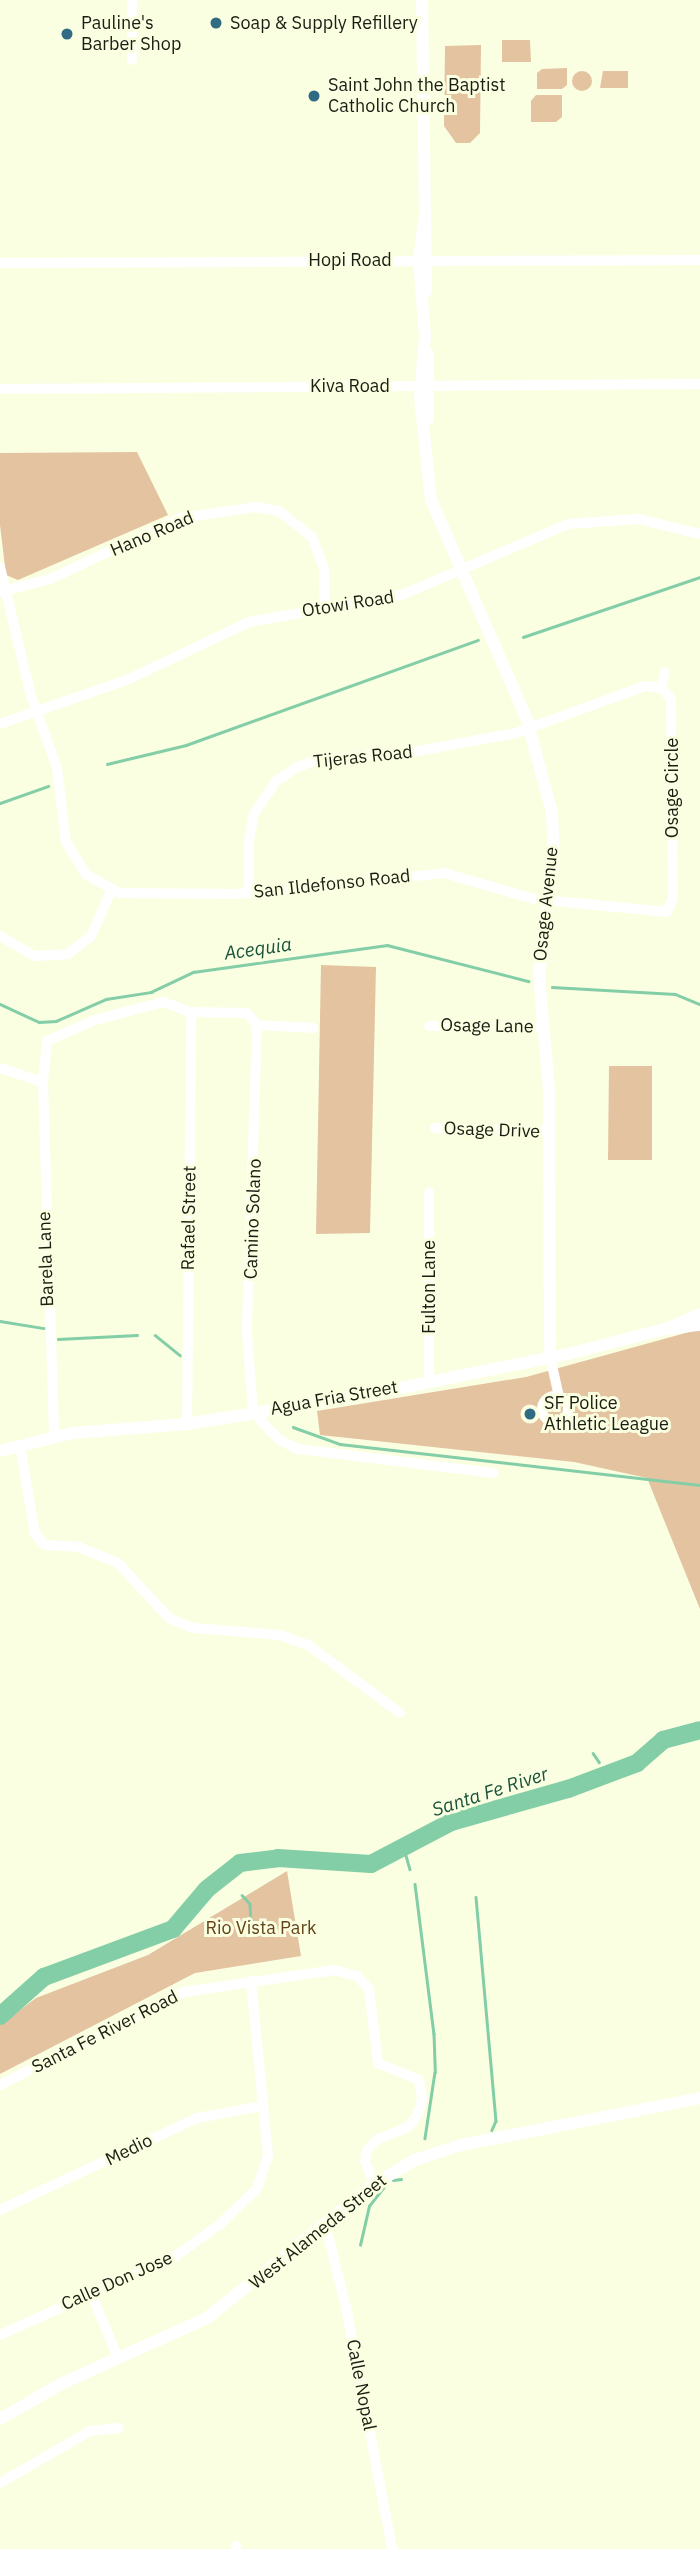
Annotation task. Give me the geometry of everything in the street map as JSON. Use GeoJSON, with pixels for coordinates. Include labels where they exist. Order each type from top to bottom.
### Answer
{"type":"FeatureCollection","features":[{"type":"Feature","properties":{"kind":"street"},"geometry":{"type":"LineString","coordinates":[[132,0],[132,60]]}},
{"type":"Feature","properties":{"kind":"street","name":"Osage Avenue"},"geometry":{"type":"LineString","coordinates":[[424,0],[425,434],[431,500],[459,571],[530,728],[552,813],[550,901],[539,976],[550,1131],[550,1356]]}},
{"type":"Feature","properties":{"kind":"street","name":"Hopi Road"},"geometry":{"type":"LineString","coordinates":[[0,263],[700,260]]}},
{"type":"Feature","properties":{"kind":"street","name":"Kiva Road"},"geometry":{"type":"LineString","coordinates":[[0,389],[700,384]]}},
{"type":"Feature","properties":{"kind":"street","name":"Hano Road"},"geometry":{"type":"LineString","coordinates":[[2,592],[50,579],[181,518],[256,507],[279,511],[312,537],[324,569],[325,608]]}},
{"type":"Feature","properties":{"kind":"street","name":"Otowi Road"},"geometry":{"type":"LineString","coordinates":[[0,723],[144,673],[249,622],[404,594],[538,534],[577,523],[638,519],[700,534]]}},
{"type":"Feature","properties":{"kind":"street"},"geometry":{"type":"LineString","coordinates":[[0,567],[2,592],[37,712],[57,768],[69,852],[87,875],[111,891],[91,936],[68,954],[34,956],[0,936]]}},
{"type":"Feature","properties":{"kind":"street"},"geometry":{"type":"LineString","coordinates":[[530,728],[645,686],[661,688],[665,672]]}},
{"type":"Feature","properties":{"kind":"street","name":"Osage Circle"},"geometry":{"type":"LineString","coordinates":[[550,901],[656,913],[670,909],[672,705],[661,688]]}},
{"type":"Feature","properties":{"kind":"street","name":"Tijeras Road"},"geometry":{"type":"LineString","coordinates":[[248,893],[249,840],[254,814],[266,793],[288,772],[320,760],[426,750],[530,728]]}},
{"type":"Feature","properties":{"kind":"street","name":"San Ildefonso Road"},"geometry":{"type":"LineString","coordinates":[[111,891],[148,896],[248,893],[444,873],[550,901]]}},
{"type":"Feature","properties":{"kind":"street","name":"Barela Lane"},"geometry":{"type":"LineString","coordinates":[[54,1437],[44,1047],[66,1032],[144,1005],[163,1002],[191,1012]]}},
{"type":"Feature","properties":{"kind":"street"},"geometry":{"type":"LineString","coordinates":[[191,1012],[247,1013],[257,1025],[313,1028]]}},
{"type":"Feature","properties":{"kind":"street","name":"Rafael Street"},"geometry":{"type":"LineString","coordinates":[[187,1424],[191,1012]]}},
{"type":"Feature","properties":{"kind":"street","name":"Camino Solano"},"geometry":{"type":"LineString","coordinates":[[253,1412],[247,1332],[257,1025]]}},
{"type":"Feature","properties":{"kind":"street","name":"Osage Lane"},"geometry":{"type":"LineString","coordinates":[[429,1026],[544,1027]]}},
{"type":"Feature","properties":{"kind":"street"},"geometry":{"type":"LineString","coordinates":[[0,1069],[43,1082]]}},
{"type":"Feature","properties":{"kind":"street","name":"Osage Drive"},"geometry":{"type":"LineString","coordinates":[[435,1128],[550,1131]]}},
{"type":"Feature","properties":{"kind":"street","name":"Fulton Lane"},"geometry":{"type":"LineString","coordinates":[[429,1193],[429,1382]]}},
{"type":"Feature","properties":{"kind":"street","name":"Agua Fria Street"},"geometry":{"type":"LineString","coordinates":[[665,1329],[700,1314]]}},
{"type":"Feature","properties":{"kind":"street","name":"Agua Fria Street"},"geometry":{"type":"LineString","coordinates":[[0,1451],[54,1437],[187,1424],[429,1382],[665,1329],[700,1325]]}},
{"type":"Feature","properties":{"kind":"street"},"geometry":{"type":"LineString","coordinates":[[550,1356],[559,1396]]}},
{"type":"Feature","properties":{"kind":"street"},"geometry":{"type":"LineString","coordinates":[[253,1412],[278,1439],[298,1449],[357,1460],[494,1473]]}},
{"type":"Feature","properties":{"kind":"street"},"geometry":{"type":"LineString","coordinates":[[20,1446],[35,1534],[45,1545],[78,1547],[118,1563],[169,1618],[193,1628],[280,1635],[308,1645],[400,1713]]}},
{"type":"Feature","properties":{"kind":"street","name":"Santa Fe River Road"},"geometry":{"type":"LineString","coordinates":[[0,2085],[173,1997],[251,1981],[334,1970],[357,1976],[369,1989],[379,2063],[419,2080],[422,2100],[408,2127],[377,2139],[367,2150],[365,2161],[374,2184]]}},
{"type":"Feature","properties":{"kind":"street","name":"Calle Don Jose"},"geometry":{"type":"LineString","coordinates":[[0,2335],[176,2256],[252,2195],[268,2162],[251,1981]]}},
{"type":"Feature","properties":{"kind":"street","name":"West Alameda Street"},"geometry":{"type":"LineString","coordinates":[[0,2419],[63,2383],[216,2312],[374,2184],[443,2149],[700,2098]]}},
{"type":"Feature","properties":{"kind":"street","name":"Medio"},"geometry":{"type":"LineString","coordinates":[[0,2210],[197,2118],[263,2106]]}},
{"type":"Feature","properties":{"kind":"street","name":"Calle Nopal"},"geometry":{"type":"LineString","coordinates":[[325,2222],[346,2307],[392,2549]]}},
{"type":"Feature","properties":{"kind":"street"},"geometry":{"type":"LineString","coordinates":[[91,2293],[118,2358]]}},
{"type":"Feature","properties":{"kind":"street"},"geometry":{"type":"LineString","coordinates":[[0,2483],[90,2431],[119,2428]]}},
{"type":"Feature","properties":{"kind":"green space"},"geometry":{"type":"Polygon","coordinates":[[[502,40],[530,40],[531,62],[502,62],[502,40]]]}},
{"type":"Feature","properties":{"kind":"green space"},"geometry":{"type":"Polygon","coordinates":[[[481,45],[480,133],[470,143],[456,143],[444,126],[445,46],[481,45]]]}},
{"type":"Feature","properties":{"kind":"green space"},"geometry":{"type":"Polygon","coordinates":[[[567,68],[567,85],[562,89],[537,89],[537,73],[542,69],[567,68]]]}},
{"type":"Feature","properties":{"kind":"green space"},"geometry":{"type":"Polygon","coordinates":[[[582,71],[589,74],[592,81],[589,88],[582,91],[575,88],[572,81],[575,74],[582,71]]]}},
{"type":"Feature","properties":{"kind":"green space"},"geometry":{"type":"Polygon","coordinates":[[[603,71],[628,71],[628,88],[600,88],[603,71]]]}},
{"type":"Feature","properties":{"kind":"green space"},"geometry":{"type":"Polygon","coordinates":[[[536,95],[562,95],[562,117],[556,122],[531,122],[531,101],[536,95]]]}},
{"type":"Feature","properties":{"kind":"green space"},"geometry":{"type":"Polygon","coordinates":[[[137,452],[168,515],[18,580],[6,575],[0,525],[0,453],[137,452]]]}},
{"type":"Feature","properties":{"kind":"green space"},"geometry":{"type":"Polygon","coordinates":[[[321,965],[376,967],[370,1233],[316,1234],[321,965]]]}},
{"type":"Feature","properties":{"kind":"green space"},"geometry":{"type":"Polygon","coordinates":[[[609,1066],[652,1066],[652,1160],[608,1160],[609,1066]]]}},
{"type":"Feature","properties":{"kind":"green space"},"geometry":{"type":"Polygon","coordinates":[[[700,1329],[700,1609],[647,1478],[574,1462],[320,1435],[317,1411],[526,1377],[700,1329]]]}},
{"type":"Feature","properties":{"kind":"green space","name":"Rio Vista Park"},"geometry":{"type":"Polygon","coordinates":[[[287,1871],[301,1956],[195,1973],[0,2074],[0,2025],[36,1998],[148,1955],[287,1871]]]}},
{"type":"Feature","properties":{"kind":"waterway"},"geometry":{"type":"LineString","coordinates":[[523,637],[700,577]]}},
{"type":"Feature","properties":{"kind":"waterway"},"geometry":{"type":"LineString","coordinates":[[107,764],[186,745],[478,640]]}},
{"type":"Feature","properties":{"kind":"waterway"},"geometry":{"type":"LineString","coordinates":[[0,803],[48,786]]}},
{"type":"Feature","properties":{"kind":"waterway","name":"Acequia"},"geometry":{"type":"LineString","coordinates":[[0,1004],[39,1022],[56,1021],[106,999],[151,992],[193,972],[387,945],[528,981]]}},
{"type":"Feature","properties":{"kind":"waterway","name":"Acequia"},"geometry":{"type":"LineString","coordinates":[[552,987],[675,994],[700,1004]]}},
{"type":"Feature","properties":{"kind":"waterway"},"geometry":{"type":"LineString","coordinates":[[0,1321],[43,1328]]}},
{"type":"Feature","properties":{"kind":"waterway"},"geometry":{"type":"LineString","coordinates":[[58,1339],[137,1335]]}},
{"type":"Feature","properties":{"kind":"waterway"},"geometry":{"type":"LineString","coordinates":[[155,1335],[180,1355]]}},
{"type":"Feature","properties":{"kind":"waterway"},"geometry":{"type":"LineString","coordinates":[[293,1427],[340,1444],[700,1485]]}},
{"type":"Feature","properties":{"kind":"waterway","name":"Santa Fe River"},"geometry":{"type":"LineString","coordinates":[[0,2016],[44,1977],[173,1929],[207,1889],[240,1863],[278,1858],[371,1864],[451,1822],[568,1789],[637,1763],[663,1740],[700,1730]]}},
{"type":"Feature","properties":{"kind":"waterway"},"geometry":{"type":"LineString","coordinates":[[593,1753],[599,1762]]}},
{"type":"Feature","properties":{"kind":"waterway"},"geometry":{"type":"LineString","coordinates":[[403,1845],[410,1869]]}},
{"type":"Feature","properties":{"kind":"waterway"},"geometry":{"type":"LineString","coordinates":[[415,1884],[434,2034],[435,2072],[425,2138]]}},
{"type":"Feature","properties":{"kind":"waterway"},"geometry":{"type":"LineString","coordinates":[[242,1895],[250,1904],[251,1921]]}},
{"type":"Feature","properties":{"kind":"waterway"},"geometry":{"type":"LineString","coordinates":[[476,1897],[496,2121],[492,2130]]}},
{"type":"Feature","properties":{"kind":"waterway"},"geometry":{"type":"LineString","coordinates":[[393,2180],[401,2179]]}},
{"type":"Feature","properties":{"kind":"waterway"},"geometry":{"type":"LineString","coordinates":[[360,2245],[369,2206],[387,2183]]}},
{"type":"Feature","properties":{"kind":"place","name":"Soap & Supply Refillery"},"geometry":{"type":"Point","coordinates":[216,23]}},
{"type":"Feature","properties":{"kind":"place","name":"Pauline's Barber Shop"},"geometry":{"type":"Point","coordinates":[67,34]}},
{"type":"Feature","properties":{"kind":"place","name":"Saint John the Baptist Catholic Church"},"geometry":{"type":"Point","coordinates":[314,96]}},
{"type":"Feature","properties":{"kind":"place","name":"SF Police Athletic League"},"geometry":{"type":"Point","coordinates":[530,1414]}}]}
